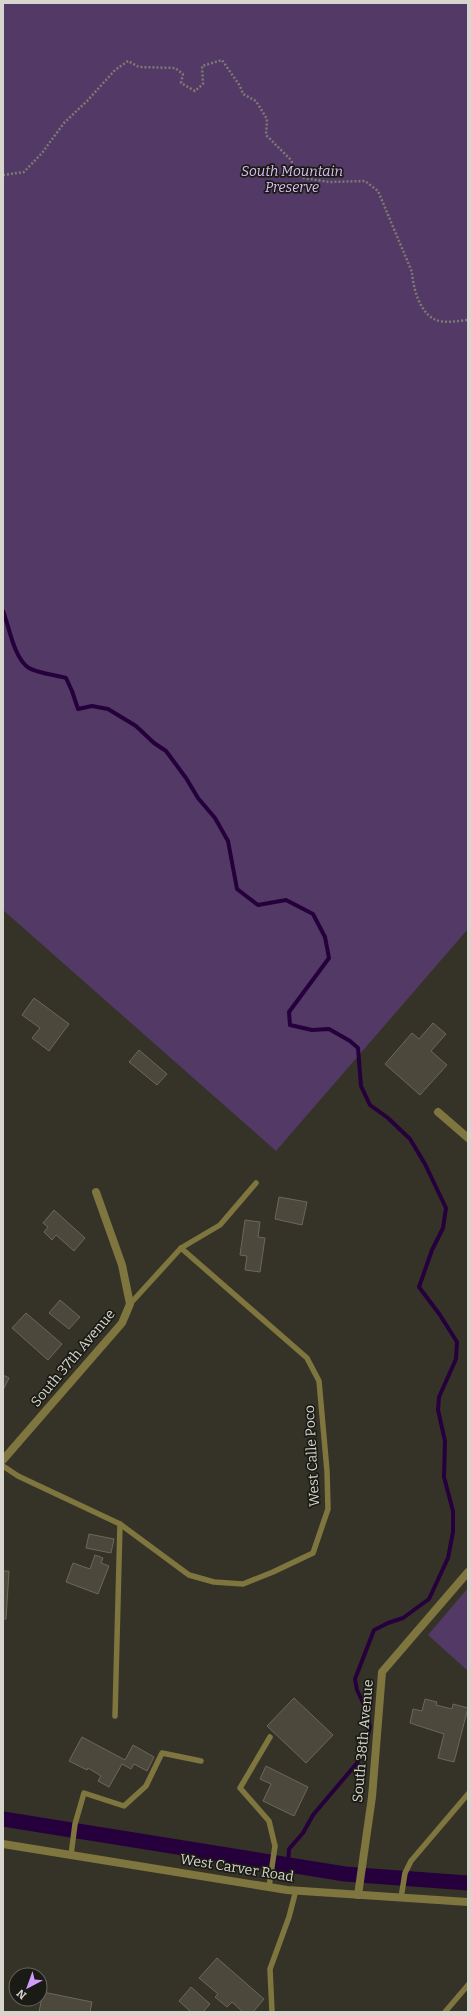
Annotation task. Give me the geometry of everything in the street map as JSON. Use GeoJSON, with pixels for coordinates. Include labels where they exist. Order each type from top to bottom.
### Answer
{"type":"FeatureCollection","features":[{"type":"Feature","properties":{"kind":"street"},"geometry":{"type":"LineString","coordinates":[[438,1112],[468,1138]]}},
{"type":"Feature","properties":{"kind":"street","name":"South 37th Avenue"},"geometry":{"type":"LineString","coordinates":[[3,1460],[122,1323],[130,1304],[122,1264],[96,1192]]}},
{"type":"Feature","properties":{"kind":"street","name":"South 38th Avenue"},"geometry":{"type":"LineString","coordinates":[[358,1891],[363,1868],[372,1797],[382,1672],[468,1572]]}},
{"type":"Feature","properties":{"kind":"street","name":"West Carver Road"},"geometry":{"type":"LineString","coordinates":[[3,1844],[269,1887],[296,1890],[358,1891],[401,1898],[468,1902]]}},
{"type":"Feature","properties":{"kind":"lane"},"geometry":{"type":"LineString","coordinates":[[130,1304],[181,1248],[220,1225],[256,1183]]}},
{"type":"Feature","properties":{"kind":"lane","name":"West Calle Poco"},"geometry":{"type":"LineString","coordinates":[[3,1466],[18,1476],[120,1524],[189,1575],[214,1582],[243,1584],[274,1572],[313,1553],[328,1509],[327,1471],[319,1381],[307,1358],[181,1248]]}},
{"type":"Feature","properties":{"kind":"lane"},"geometry":{"type":"LineString","coordinates":[[115,1716],[120,1524]]}},
{"type":"Feature","properties":{"kind":"lane"},"geometry":{"type":"LineString","coordinates":[[269,1887],[275,1846],[269,1820],[240,1788],[270,1737]]}},
{"type":"Feature","properties":{"kind":"lane"},"geometry":{"type":"LineString","coordinates":[[72,1855],[75,1824],[84,1793],[124,1806],[146,1786],[162,1753],[201,1761]]}},
{"type":"Feature","properties":{"kind":"lane"},"geometry":{"type":"LineString","coordinates":[[401,1898],[405,1873],[411,1861],[468,1794]]}},
{"type":"Feature","properties":{"kind":"lane"},"geometry":{"type":"LineString","coordinates":[[272,2012],[270,1969],[289,1917],[296,1890]]}},
{"type":"Feature","properties":{"kind":"lane"},"geometry":{"type":"LineString","coordinates":[[445,2012],[468,1985]]}},
{"type":"Feature","properties":{"kind":"path"},"geometry":{"type":"LineString","coordinates":[[3,175],[24,172],[42,153],[64,123],[88,100],[115,70],[128,61],[139,67],[175,68],[183,74],[181,83],[195,91],[203,84],[202,66],[222,60],[240,86],[243,94],[256,101],[267,119],[266,135],[290,158],[296,171],[304,178],[329,182],[365,181],[378,192],[412,272],[413,284],[420,304],[434,319],[446,322],[468,320]]}},
{"type":"Feature","properties":{"kind":"green space","name":"South Mountain Preserve"},"geometry":{"type":"Polygon","coordinates":[[[3,3],[468,3],[468,929],[276,1151],[3,910],[3,3]]]}},
{"type":"Feature","properties":{"kind":"green space"},"geometry":{"type":"Polygon","coordinates":[[[468,1588],[468,1671],[428,1635],[468,1588]]]}},
{"type":"Feature","properties":{"kind":"building"},"geometry":{"type":"Polygon","coordinates":[[[34,998],[69,1024],[49,1051],[32,1038],[40,1028],[22,1015],[34,998]]]}},
{"type":"Feature","properties":{"kind":"building"},"geometry":{"type":"Polygon","coordinates":[[[433,1023],[446,1034],[431,1051],[447,1065],[420,1095],[385,1064],[412,1033],[419,1039],[433,1023]]]}},
{"type":"Feature","properties":{"kind":"building"},"geometry":{"type":"Polygon","coordinates":[[[139,1050],[167,1074],[157,1085],[129,1062],[139,1050]]]}},
{"type":"Feature","properties":{"kind":"building"},"geometry":{"type":"Polygon","coordinates":[[[279,1197],[307,1202],[302,1225],[275,1219],[279,1197]]]}},
{"type":"Feature","properties":{"kind":"building"},"geometry":{"type":"Polygon","coordinates":[[[54,1210],[85,1238],[74,1251],[56,1235],[52,1240],[44,1232],[48,1227],[43,1223],[54,1210]]]}},
{"type":"Feature","properties":{"kind":"building"},"geometry":{"type":"Polygon","coordinates":[[[245,1220],[260,1222],[258,1237],[265,1238],[260,1272],[245,1270],[247,1256],[240,1255],[245,1220]]]}},
{"type":"Feature","properties":{"kind":"building"},"geometry":{"type":"Polygon","coordinates":[[[60,1300],[80,1317],[69,1329],[49,1313],[60,1300]]]}},
{"type":"Feature","properties":{"kind":"building"},"geometry":{"type":"Polygon","coordinates":[[[26,1313],[62,1344],[48,1360],[12,1328],[26,1313]]]}},
{"type":"Feature","properties":{"kind":"building"},"geometry":{"type":"Polygon","coordinates":[[[3,1375],[9,1378],[3,1390],[3,1375]]]}},
{"type":"Feature","properties":{"kind":"building"},"geometry":{"type":"Polygon","coordinates":[[[89,1534],[114,1539],[111,1553],[86,1548],[89,1534]]]}},
{"type":"Feature","properties":{"kind":"building"},"geometry":{"type":"Polygon","coordinates":[[[95,1555],[103,1558],[101,1563],[109,1566],[98,1594],[66,1582],[73,1563],[90,1569],[95,1555]]]}},
{"type":"Feature","properties":{"kind":"building"},"geometry":{"type":"Polygon","coordinates":[[[3,1571],[9,1571],[6,1619],[3,1619],[3,1571]]]}},
{"type":"Feature","properties":{"kind":"building"},"geometry":{"type":"Polygon","coordinates":[[[294,1698],[333,1735],[306,1763],[267,1726],[294,1698]]]}},
{"type":"Feature","properties":{"kind":"building"},"geometry":{"type":"Polygon","coordinates":[[[425,1699],[437,1702],[436,1705],[452,1709],[453,1704],[468,1708],[454,1762],[438,1758],[444,1734],[410,1723],[413,1709],[422,1711],[425,1699]]]}},
{"type":"Feature","properties":{"kind":"building"},"geometry":{"type":"Polygon","coordinates":[[[82,1737],[125,1760],[133,1745],[154,1757],[147,1771],[134,1764],[131,1769],[122,1764],[109,1787],[98,1781],[101,1776],[88,1768],[87,1770],[69,1761],[82,1737]]]}},
{"type":"Feature","properties":{"kind":"building"},"geometry":{"type":"Polygon","coordinates":[[[266,1766],[308,1787],[294,1816],[263,1801],[271,1784],[260,1779],[266,1766]]]}},
{"type":"Feature","properties":{"kind":"building"},"geometry":{"type":"Polygon","coordinates":[[[217,1958],[264,1999],[253,2012],[243,2012],[232,2002],[227,2007],[215,1997],[218,1994],[199,1978],[217,1958]]]}},
{"type":"Feature","properties":{"kind":"building"},"geometry":{"type":"Polygon","coordinates":[[[191,1987],[210,2004],[203,2012],[191,2012],[179,2001],[191,1987]]]}},
{"type":"Feature","properties":{"kind":"building"},"geometry":{"type":"Polygon","coordinates":[[[48,1993],[92,2002],[90,2012],[39,2012],[40,2007],[48,2007],[48,1993]]]}},
{"type":"Feature","properties":{"kind":"waterway"},"geometry":{"type":"LineString","coordinates":[[3,611],[16,650],[24,664],[37,671],[66,678],[78,709],[92,706],[108,709],[136,726],[154,743],[166,751],[186,778],[198,798],[215,818],[228,841],[237,889],[258,905],[286,900],[313,914],[325,937],[329,958],[289,1012],[290,1025],[312,1030],[329,1029],[350,1041],[358,1048],[361,1086],[370,1105],[388,1118],[410,1139],[425,1164],[446,1208],[443,1228],[432,1250],[419,1287],[440,1315],[457,1342],[456,1359],[439,1397],[438,1410],[445,1441],[444,1477],[453,1511],[453,1532],[448,1558],[429,1599],[403,1618],[374,1630],[355,1679],[357,1690],[366,1709],[370,1727],[363,1752],[357,1763],[313,1815],[303,1833],[289,1849],[288,1865]]}},
{"type":"Feature","properties":{"kind":"waterway"},"geometry":{"type":"LineString","coordinates":[[3,1819],[345,1874],[468,1883]]}}]}
